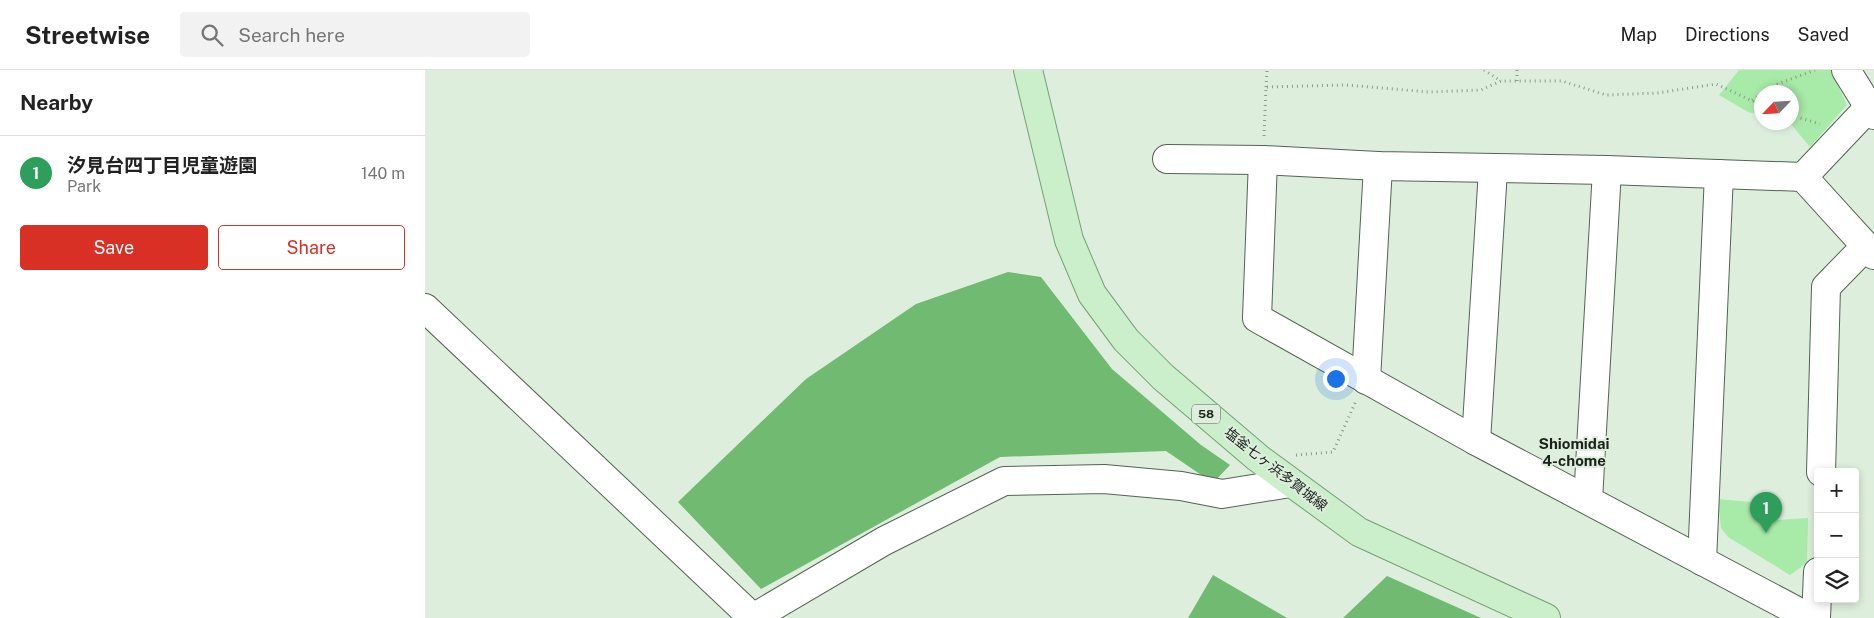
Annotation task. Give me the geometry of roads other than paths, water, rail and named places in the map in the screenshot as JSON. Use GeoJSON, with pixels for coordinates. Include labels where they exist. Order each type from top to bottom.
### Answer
{"type":"FeatureCollection","features":[{"type":"Feature","properties":{"kind":"main road","name":"塩釜七ヶ浜多賀城線"},"geometry":{"type":"LineString","coordinates":[[1028,70],[1062,217],[1077,263],[1092,294],[1126,340],[1163,377],[1258,458],[1359,532],[1545,618]]}},
{"type":"Feature","properties":{"kind":"street"},"geometry":{"type":"LineString","coordinates":[[1803,177],[1872,109],[1846,70]]}},
{"type":"Feature","properties":{"kind":"street"},"geometry":{"type":"LineString","coordinates":[[1167,159],[1263,160],[1493,170],[1607,170],[1803,177],[1870,250],[1827,288],[1821,468]]}},
{"type":"Feature","properties":{"kind":"street"},"geometry":{"type":"LineString","coordinates":[[1263,160],[1257,318],[1476,440],[1810,618]]}},
{"type":"Feature","properties":{"kind":"street"},"geometry":{"type":"LineString","coordinates":[[1366,380],[1379,166]]}},
{"type":"Feature","properties":{"kind":"street"},"geometry":{"type":"LineString","coordinates":[[1476,440],[1493,170]]}},
{"type":"Feature","properties":{"kind":"street"},"geometry":{"type":"LineString","coordinates":[[1588,500],[1607,170]]}},
{"type":"Feature","properties":{"kind":"street"},"geometry":{"type":"LineString","coordinates":[[1702,561],[1719,174]]}},
{"type":"Feature","properties":{"kind":"street"},"geometry":{"type":"LineString","coordinates":[[425,308],[753,618],[884,541],[1004,481],[1103,479],[1181,486],[1222,494],[1290,483]]}},
{"type":"Feature","properties":{"kind":"street"},"geometry":{"type":"LineString","coordinates":[[1816,618],[1817,603]]}},
{"type":"Feature","properties":{"kind":"place","name":"汐見台四丁目児童遊園"},"geometry":{"type":"Point","coordinates":[1766,533]}},
{"type":"Feature","properties":{"kind":"district","name":"Shiomidai 4-chome"},"geometry":{"type":"Point","coordinates":[1574,452]}}]}
